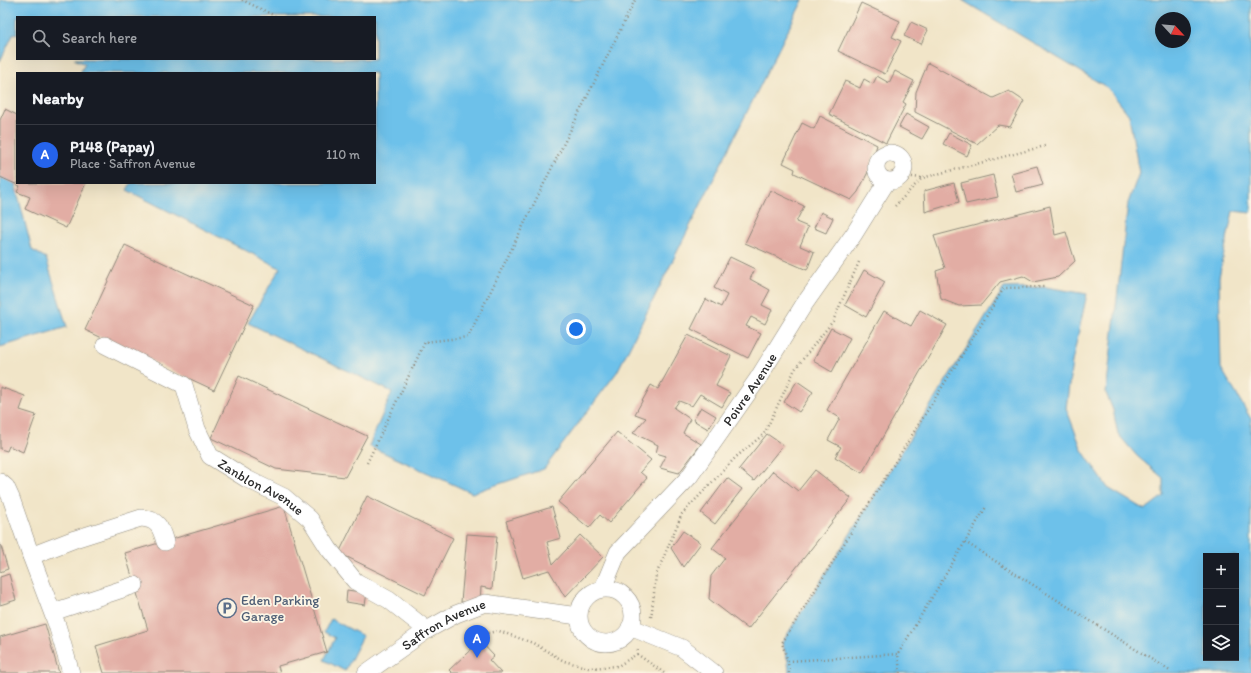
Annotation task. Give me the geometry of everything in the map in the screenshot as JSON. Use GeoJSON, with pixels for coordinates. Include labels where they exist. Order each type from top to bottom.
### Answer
{"type":"FeatureCollection","features":[{"type":"Feature","properties":{"kind":"street","name":"Poivre Avenue"},"geometry":{"type":"LineString","coordinates":[[603,588],[618,552],[689,478],[757,380],[803,306],[894,178]]}},
{"type":"Feature","properties":{"kind":"street","name":"Zanblon Avenue"},"geometry":{"type":"LineString","coordinates":[[105,345],[184,385],[197,429],[210,456],[247,479],[284,497],[310,519],[329,549],[355,581],[389,600],[427,630]]}},
{"type":"Feature","properties":{"kind":"street"},"geometry":{"type":"LineString","coordinates":[[0,482],[6,487],[11,498],[31,556],[53,612],[71,673]]}},
{"type":"Feature","properties":{"kind":"street"},"geometry":{"type":"LineString","coordinates":[[31,556],[75,539],[141,518],[150,520],[158,525],[161,528],[165,542]]}},
{"type":"Feature","properties":{"kind":"street"},"geometry":{"type":"LineString","coordinates":[[53,612],[135,585]]}},
{"type":"Feature","properties":{"kind":"street"},"geometry":{"type":"LineString","coordinates":[[638,630],[633,619],[633,611],[630,603],[619,591],[603,588],[595,591],[588,595],[579,608],[578,616],[584,633],[600,643],[609,643],[618,640],[625,635],[638,630],[682,648],[714,673]]}},
{"type":"Feature","properties":{"kind":"street","name":"Saffron Avenue"},"geometry":{"type":"LineString","coordinates":[[366,673],[427,630],[456,614],[485,603],[578,616]]}},
{"type":"Feature","properties":{"kind":"path"},"geometry":{"type":"LineString","coordinates":[[242,0],[275,16]]}},
{"type":"Feature","properties":{"kind":"path"},"geometry":{"type":"LineString","coordinates":[[367,463],[425,342],[468,338],[635,0]]}},
{"type":"Feature","properties":{"kind":"path"},"geometry":{"type":"LineString","coordinates":[[894,178],[922,178],[1045,146]]}},
{"type":"Feature","properties":{"kind":"path"},"geometry":{"type":"LineString","coordinates":[[893,208],[922,178]]}},
{"type":"Feature","properties":{"kind":"path"},"geometry":{"type":"LineString","coordinates":[[637,654],[638,630],[652,611],[656,575],[682,514],[736,457],[764,434],[795,369],[833,321],[861,256]]}},
{"type":"Feature","properties":{"kind":"path"},"geometry":{"type":"LineString","coordinates":[[789,673],[788,662],[782,643],[1004,288],[1046,287]]}},
{"type":"Feature","properties":{"kind":"path"},"geometry":{"type":"LineString","coordinates":[[900,673],[898,654],[986,507]]}},
{"type":"Feature","properties":{"kind":"path"},"geometry":{"type":"LineString","coordinates":[[965,542],[1170,671]]}},
{"type":"Feature","properties":{"kind":"path"},"geometry":{"type":"LineString","coordinates":[[467,644],[482,634],[499,631],[533,643],[564,661],[589,668],[618,666],[637,654]]}},
{"type":"Feature","properties":{"kind":"path"},"geometry":{"type":"LineString","coordinates":[[637,654],[664,673]]}},
{"type":"Feature","properties":{"kind":"path"},"geometry":{"type":"LineString","coordinates":[[788,662],[898,654]]}},
{"type":"Feature","properties":{"kind":"water"},"geometry":{"type":"Polygon","coordinates":[[[0,0],[803,0],[617,372],[544,469],[472,493],[369,446],[392,392],[248,323],[280,268],[127,190],[130,184],[376,184],[376,72],[81,72],[85,64],[76,60],[376,60],[376,16],[16,16],[16,34],[14,33],[0,61],[0,0]]]}},
{"type":"Feature","properties":{"kind":"water"},"geometry":{"type":"Polygon","coordinates":[[[962,0],[1251,0],[1251,213],[1233,211],[1219,277],[1221,368],[1251,419],[1251,673],[789,673],[788,661],[782,643],[1004,288],[1046,287],[1087,294],[1072,362],[1066,408],[1082,450],[1108,488],[1145,510],[1163,496],[1163,478],[1137,456],[1118,434],[1113,410],[1106,393],[1128,203],[1139,173],[1129,115],[1108,88],[962,0]]]}},
{"type":"Feature","properties":{"kind":"water"},"geometry":{"type":"Polygon","coordinates":[[[3,137],[32,250],[46,258],[67,327],[0,347],[0,138],[3,137]]]}},
{"type":"Feature","properties":{"kind":"water"},"geometry":{"type":"Polygon","coordinates":[[[331,619],[363,636],[345,671],[324,660],[335,638],[324,632],[331,619]]]}},
{"type":"Feature","properties":{"kind":"building"},"geometry":{"type":"Polygon","coordinates":[[[861,3],[900,21],[892,37],[901,41],[885,74],[838,51],[861,3]]]}},
{"type":"Feature","properties":{"kind":"building"},"geometry":{"type":"Polygon","coordinates":[[[911,22],[928,30],[921,44],[904,36],[911,22]]]}},
{"type":"Feature","properties":{"kind":"building"},"geometry":{"type":"Polygon","coordinates":[[[928,63],[993,98],[1009,91],[1024,101],[1010,127],[998,125],[977,144],[915,112],[916,92],[928,63]]]}},
{"type":"Feature","properties":{"kind":"building"},"geometry":{"type":"Polygon","coordinates":[[[895,71],[914,81],[903,102],[906,104],[886,143],[829,114],[845,81],[860,88],[864,79],[873,84],[877,76],[889,83],[895,71]]]}},
{"type":"Feature","properties":{"kind":"building"},"geometry":{"type":"Polygon","coordinates":[[[5,109],[16,114],[16,184],[86,184],[66,228],[25,209],[30,197],[17,192],[20,186],[0,177],[0,120],[5,109]]]}},
{"type":"Feature","properties":{"kind":"building"},"geometry":{"type":"Polygon","coordinates":[[[906,114],[929,127],[922,139],[899,127],[906,114]]]}},
{"type":"Feature","properties":{"kind":"building"},"geometry":{"type":"Polygon","coordinates":[[[820,116],[877,145],[870,168],[858,192],[851,200],[794,173],[795,169],[783,163],[802,123],[814,129],[820,116]]]}},
{"type":"Feature","properties":{"kind":"building"},"geometry":{"type":"Polygon","coordinates":[[[949,133],[972,145],[967,156],[943,144],[949,133]]]}},
{"type":"Feature","properties":{"kind":"building"},"geometry":{"type":"Polygon","coordinates":[[[1037,166],[1043,185],[1016,192],[1011,173],[1037,166]]]}},
{"type":"Feature","properties":{"kind":"building"},"geometry":{"type":"Polygon","coordinates":[[[993,175],[998,197],[966,204],[961,183],[993,175]]]}},
{"type":"Feature","properties":{"kind":"building"},"geometry":{"type":"Polygon","coordinates":[[[954,183],[959,202],[925,212],[924,191],[954,183]]]}},
{"type":"Feature","properties":{"kind":"building"},"geometry":{"type":"Polygon","coordinates":[[[770,190],[804,206],[796,222],[808,227],[800,246],[814,252],[807,270],[745,243],[770,190]]]}},
{"type":"Feature","properties":{"kind":"building"},"geometry":{"type":"Polygon","coordinates":[[[1050,206],[1055,235],[1066,232],[1075,261],[1058,277],[1033,282],[1023,276],[1000,282],[981,305],[959,306],[941,299],[936,271],[945,268],[934,236],[1050,206]]]}},
{"type":"Feature","properties":{"kind":"building"},"geometry":{"type":"Polygon","coordinates":[[[821,212],[833,218],[826,233],[814,228],[821,212]]]}},
{"type":"Feature","properties":{"kind":"building"},"geometry":{"type":"Polygon","coordinates":[[[125,245],[254,305],[214,390],[85,330],[125,245]]]}},
{"type":"Feature","properties":{"kind":"building"},"geometry":{"type":"Polygon","coordinates":[[[730,257],[755,269],[750,279],[770,290],[762,305],[772,310],[765,324],[751,317],[746,326],[761,333],[748,358],[691,329],[706,299],[721,307],[727,295],[714,288],[730,257]]]}},
{"type":"Feature","properties":{"kind":"building"},"geometry":{"type":"Polygon","coordinates":[[[864,270],[885,282],[866,317],[845,305],[864,270]]]}},
{"type":"Feature","properties":{"kind":"building"},"geometry":{"type":"Polygon","coordinates":[[[920,310],[947,325],[862,473],[835,457],[841,447],[828,440],[840,418],[827,410],[884,311],[911,326],[920,310]]]}},
{"type":"Feature","properties":{"kind":"building"},"geometry":{"type":"Polygon","coordinates":[[[831,328],[850,338],[832,372],[813,361],[831,328]]]}},
{"type":"Feature","properties":{"kind":"building"},"geometry":{"type":"Polygon","coordinates":[[[688,335],[731,356],[716,386],[730,393],[722,407],[700,394],[692,406],[679,401],[674,408],[690,419],[683,433],[701,444],[679,473],[660,468],[666,456],[656,453],[658,445],[633,433],[646,418],[635,414],[651,385],[658,389],[688,335]]]}},
{"type":"Feature","properties":{"kind":"building"},"geometry":{"type":"Polygon","coordinates":[[[239,376],[367,436],[345,477],[276,469],[211,438],[239,376]]]}},
{"type":"Feature","properties":{"kind":"building"},"geometry":{"type":"Polygon","coordinates":[[[797,381],[813,392],[799,412],[784,402],[797,381]]]}},
{"type":"Feature","properties":{"kind":"building"},"geometry":{"type":"Polygon","coordinates":[[[0,387],[25,396],[20,410],[36,415],[23,452],[9,446],[7,451],[0,449],[0,387]]]}},
{"type":"Feature","properties":{"kind":"building"},"geometry":{"type":"Polygon","coordinates":[[[701,407],[716,416],[708,429],[693,420],[701,407]]]}},
{"type":"Feature","properties":{"kind":"building"},"geometry":{"type":"Polygon","coordinates":[[[617,432],[651,460],[640,472],[647,478],[609,523],[600,515],[589,528],[558,502],[617,432]]]}},
{"type":"Feature","properties":{"kind":"building"},"geometry":{"type":"Polygon","coordinates":[[[767,434],[783,445],[754,481],[739,469],[767,434]]]}},
{"type":"Feature","properties":{"kind":"building"},"geometry":{"type":"Polygon","coordinates":[[[815,470],[851,498],[748,629],[709,599],[711,576],[725,558],[712,548],[773,471],[798,491],[815,470]]]}},
{"type":"Feature","properties":{"kind":"building"},"geometry":{"type":"Polygon","coordinates":[[[727,478],[742,489],[715,524],[701,513],[727,478]]]}},
{"type":"Feature","properties":{"kind":"building"},"geometry":{"type":"Polygon","coordinates":[[[367,496],[453,538],[425,595],[339,553],[367,496]]]}},
{"type":"Feature","properties":{"kind":"building","name":"Eden Parking Garage"},"geometry":{"type":"Polygon","coordinates":[[[284,506],[327,652],[278,666],[280,673],[104,673],[96,646],[148,630],[125,553],[284,506]]]}},
{"type":"Feature","properties":{"kind":"building"},"geometry":{"type":"Polygon","coordinates":[[[552,507],[561,538],[547,542],[553,564],[580,535],[603,557],[565,597],[549,570],[523,578],[506,521],[552,507]]]}},
{"type":"Feature","properties":{"kind":"building"},"geometry":{"type":"Polygon","coordinates":[[[683,531],[701,543],[683,567],[671,548],[683,531]]]}},
{"type":"Feature","properties":{"kind":"building"},"geometry":{"type":"Polygon","coordinates":[[[467,534],[497,536],[492,589],[481,587],[480,603],[461,602],[467,534]]]}},
{"type":"Feature","properties":{"kind":"building"},"geometry":{"type":"Polygon","coordinates":[[[0,543],[8,569],[0,572],[0,543]]]}},
{"type":"Feature","properties":{"kind":"building"},"geometry":{"type":"Polygon","coordinates":[[[9,574],[16,600],[0,605],[0,577],[9,574]]]}},
{"type":"Feature","properties":{"kind":"building"},"geometry":{"type":"Polygon","coordinates":[[[347,590],[367,593],[365,605],[346,602],[347,590]]]}},
{"type":"Feature","properties":{"kind":"building"},"geometry":{"type":"Polygon","coordinates":[[[45,624],[59,673],[0,673],[0,637],[45,624]]]}},
{"type":"Feature","properties":{"kind":"building"},"geometry":{"type":"Polygon","coordinates":[[[480,641],[494,656],[489,660],[501,673],[452,673],[449,670],[480,641]]]}},
{"type":"Feature","properties":{"kind":"place","name":"Eden Parking Garage"},"geometry":{"type":"Point","coordinates":[227,608]}},
{"type":"Feature","properties":{"kind":"place","name":"P148 (Papay)"},"geometry":{"type":"Point","coordinates":[477,658]}}]}
